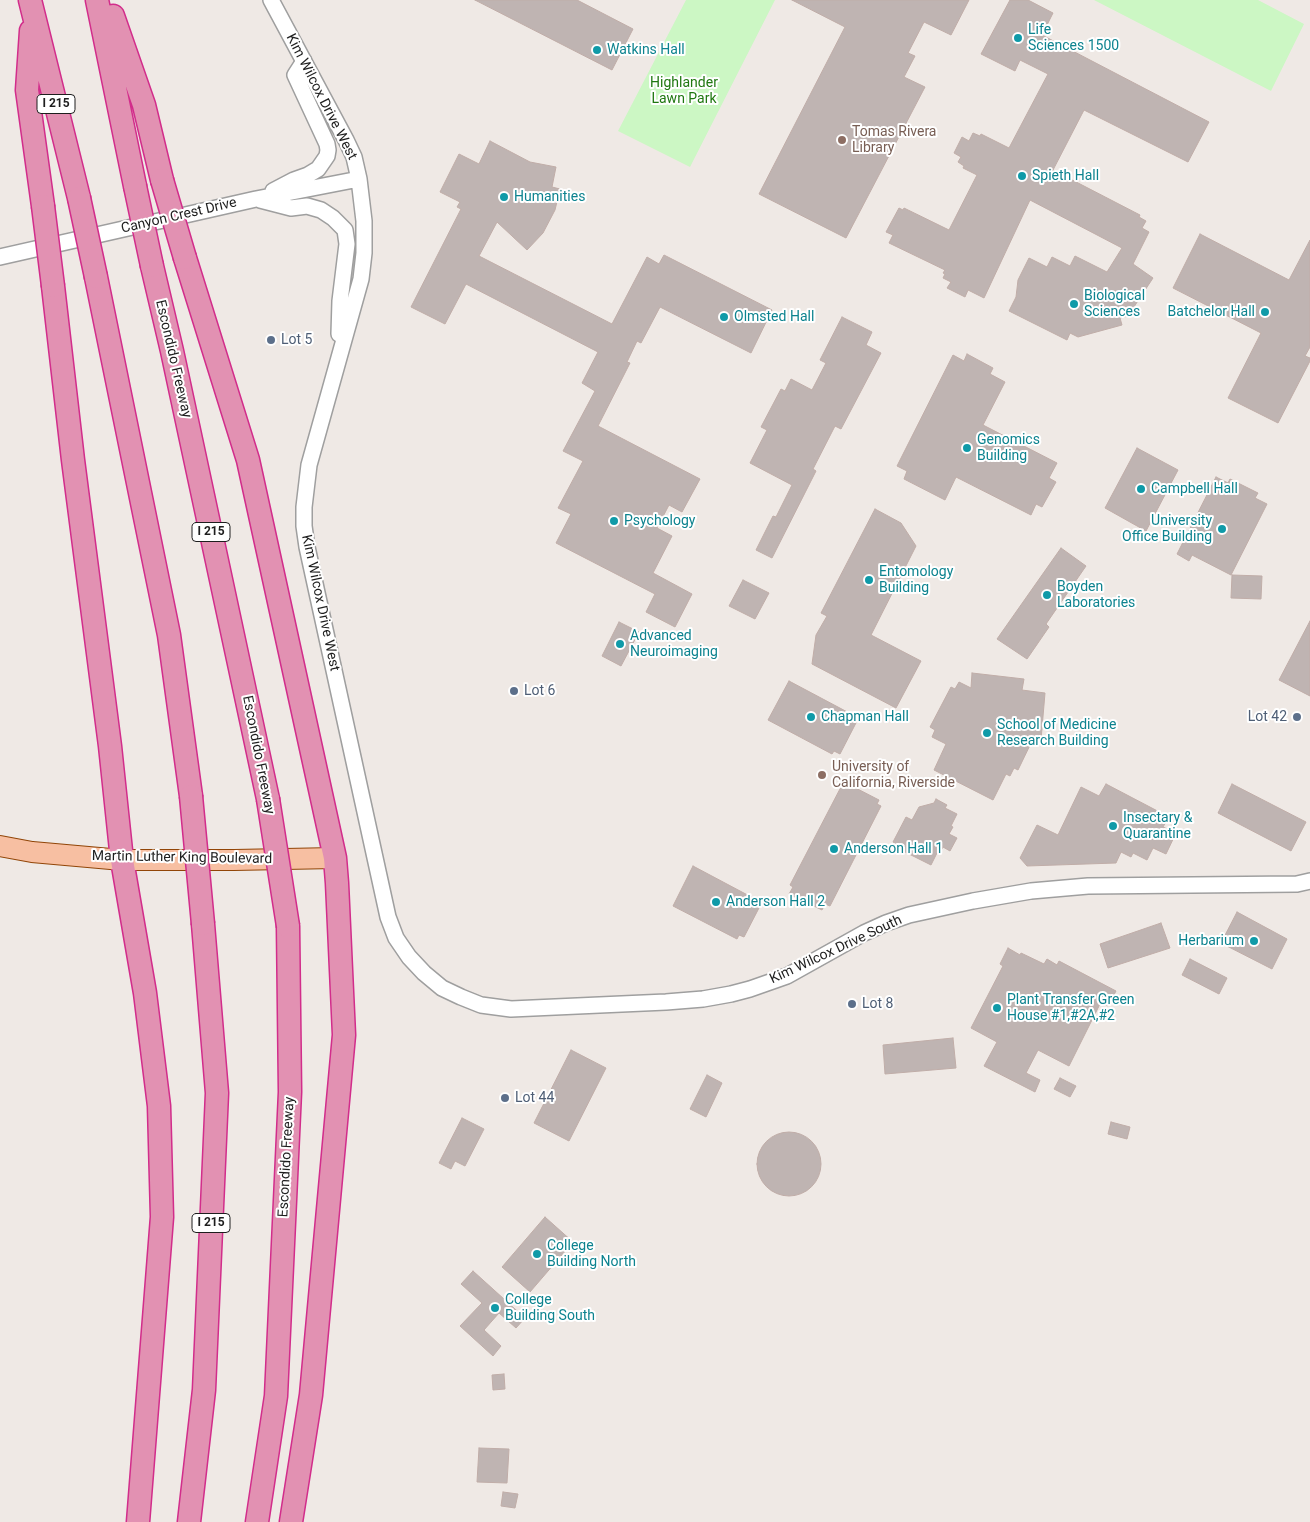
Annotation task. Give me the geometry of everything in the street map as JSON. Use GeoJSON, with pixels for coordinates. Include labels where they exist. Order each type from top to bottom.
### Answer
{"type":"FeatureCollection","features":[{"type":"Feature","properties":{"kind":"highway","name":"Escondido Freeway"},"geometry":{"type":"LineString","coordinates":[[97,0],[152,266],[268,799],[288,926],[290,1092],[276,1396],[257,1522]]}},
{"type":"Feature","properties":{"kind":"highway"},"geometry":{"type":"LineString","coordinates":[[107,0],[144,105],[162,180],[248,460],[335,858],[344,1035],[312,1395],[291,1522]]}},
{"type":"Feature","properties":{"kind":"highway"},"geometry":{"type":"LineString","coordinates":[[31,5],[27,90],[110,746],[122,860],[145,993],[159,1106],[162,1217],[138,1522]]}},
{"type":"Feature","properties":{"kind":"highway","name":"I 215"},"geometry":{"type":"LineString","coordinates":[[31,5],[79,198],[169,635],[191,796],[217,1093],[204,1390],[189,1522]]}},
{"type":"Feature","properties":{"kind":"main road","name":"Martin Luther King Boulevard"},"geometry":{"type":"LineString","coordinates":[[0,846],[32,852],[122,860],[335,858]]}},
{"type":"Feature","properties":{"kind":"street","name":"Kim Wilcox Drive West"},"geometry":{"type":"LineString","coordinates":[[270,0],[354,157],[364,220],[364,253],[361,279],[309,465],[305,490],[304,526],[307,547],[388,917],[396,938],[409,957],[424,973],[442,988],[481,1004]]}},
{"type":"Feature","properties":{"kind":"street"},"geometry":{"type":"LineString","coordinates":[[256,199],[318,169],[327,156],[327,144],[295,75],[304,61]]}},
{"type":"Feature","properties":{"kind":"street","name":"Canyon Crest Drive"},"geometry":{"type":"LineString","coordinates":[[0,257],[256,199],[359,180]]}},
{"type":"Feature","properties":{"kind":"street"},"geometry":{"type":"LineString","coordinates":[[256,199],[291,208],[307,206],[321,210],[333,218],[345,230],[347,244],[340,301],[339,358]]}},
{"type":"Feature","properties":{"kind":"street","name":"Kim Wilcox Drive South"},"geometry":{"type":"LineString","coordinates":[[481,1004],[511,1010],[548,1009],[703,999],[730,994],[786,976],[850,940],[886,923],[918,913],[1031,891],[1088,886],[1297,884],[1310,881]]}},
{"type":"Feature","properties":{"kind":"green space","name":"Highlander Lawn Park"},"geometry":{"type":"Polygon","coordinates":[[[686,0],[775,0],[690,167],[618,131],[686,0]]]}},
{"type":"Feature","properties":{"kind":"green space"},"geometry":{"type":"Polygon","coordinates":[[[1094,0],[1258,0],[1304,24],[1271,91],[1094,0]]]}},
{"type":"Feature","properties":{"kind":"building","name":"Watkins Hall"},"geometry":{"type":"Polygon","coordinates":[[[475,0],[577,0],[633,29],[612,70],[475,0]]]}},
{"type":"Feature","properties":{"kind":"building","name":"Tomas Rivera Library"},"geometry":{"type":"Polygon","coordinates":[[[792,0],[969,0],[951,35],[924,22],[908,53],[915,56],[904,77],[925,87],[846,238],[759,194],[845,27],[792,0]]]}},
{"type":"Feature","properties":{"kind":"building","name":"Spieth Hall"},"geometry":{"type":"Polygon","coordinates":[[[1010,0],[1028,0],[1053,13],[1042,35],[1209,122],[1188,162],[1084,110],[1053,170],[1140,215],[1139,217],[1146,221],[1142,228],[1149,232],[1133,264],[1153,278],[1128,316],[1120,318],[1122,325],[1078,337],[1070,333],[1067,340],[1009,311],[1016,297],[1018,280],[1029,258],[1047,267],[1052,257],[1070,266],[1075,256],[1107,272],[1122,248],[1030,200],[984,298],[968,290],[965,297],[947,288],[951,282],[943,278],[945,270],[889,243],[893,235],[886,232],[899,208],[903,210],[904,208],[949,230],[977,175],[963,168],[964,166],[958,162],[961,157],[954,153],[962,137],[969,141],[973,133],[980,136],[981,134],[1009,148],[1048,74],[1020,60],[1015,71],[981,54],[1010,0]]]}},
{"type":"Feature","properties":{"kind":"building"},"geometry":{"type":"Polygon","coordinates":[[[490,141],[530,162],[556,167],[552,187],[560,189],[555,210],[543,233],[527,250],[497,222],[479,256],[612,324],[647,257],[659,264],[664,255],[772,310],[751,353],[660,307],[641,343],[637,341],[627,362],[630,363],[598,426],[700,479],[682,512],[669,505],[657,528],[672,536],[653,573],[692,594],[675,627],[646,612],[655,594],[556,543],[571,514],[558,508],[583,461],[563,451],[595,391],[582,383],[598,352],[466,284],[445,324],[411,307],[461,209],[457,207],[460,202],[440,192],[459,154],[479,164],[490,141]]]}},
{"type":"Feature","properties":{"kind":"building","name":"Batchelor Hall"},"geometry":{"type":"Polygon","coordinates":[[[1200,234],[1289,280],[1310,240],[1310,347],[1305,356],[1310,358],[1310,361],[1278,423],[1228,398],[1261,333],[1173,288],[1200,234]]]}},
{"type":"Feature","properties":{"kind":"building"},"geometry":{"type":"Polygon","coordinates":[[[842,317],[872,332],[866,345],[881,353],[841,429],[835,426],[813,469],[816,471],[772,558],[756,550],[773,516],[776,517],[792,485],[750,463],[767,430],[761,427],[781,389],[785,391],[791,379],[812,390],[826,363],[820,360],[842,317]]]}},
{"type":"Feature","properties":{"kind":"building","name":"Genomics Building"},"geometry":{"type":"Polygon","coordinates":[[[967,354],[993,368],[990,374],[1005,382],[983,425],[1057,463],[1049,478],[1056,482],[1042,507],[1036,504],[1031,515],[956,477],[945,500],[904,479],[907,471],[897,466],[953,355],[964,361],[967,354]]]}},
{"type":"Feature","properties":{"kind":"building","name":"Campbell Hall"},"geometry":{"type":"Polygon","coordinates":[[[1137,448],[1178,470],[1146,531],[1105,508],[1137,448]]]}},
{"type":"Feature","properties":{"kind":"building","name":"University Office Building"},"geometry":{"type":"Polygon","coordinates":[[[1216,477],[1228,483],[1230,479],[1258,493],[1255,498],[1267,504],[1231,575],[1192,555],[1189,561],[1177,554],[1216,477]]]}},
{"type":"Feature","properties":{"kind":"building","name":"Entomology Building"},"geometry":{"type":"Polygon","coordinates":[[[875,509],[901,523],[916,546],[871,635],[921,661],[896,708],[812,664],[816,635],[827,616],[821,613],[875,509]]]}},
{"type":"Feature","properties":{"kind":"building","name":"Boyden Laboratories"},"geometry":{"type":"Polygon","coordinates":[[[1061,548],[1086,566],[1046,624],[1049,627],[1027,659],[997,639],[1061,548]]]}},
{"type":"Feature","properties":{"kind":"building"},"geometry":{"type":"Polygon","coordinates":[[[1232,575],[1262,576],[1261,599],[1231,598],[1232,575]]]}},
{"type":"Feature","properties":{"kind":"building"},"geometry":{"type":"Polygon","coordinates":[[[743,580],[769,593],[755,619],[729,606],[743,580]]]}},
{"type":"Feature","properties":{"kind":"building"},"geometry":{"type":"Polygon","coordinates":[[[1310,621],[1310,696],[1279,680],[1310,621]]]}},
{"type":"Feature","properties":{"kind":"building","name":"Advanced Neuroimaging"},"geometry":{"type":"Polygon","coordinates":[[[619,622],[639,632],[621,666],[602,656],[619,622]]]}},
{"type":"Feature","properties":{"kind":"building","name":"School of Medicine Research Building"},"geometry":{"type":"Polygon","coordinates":[[[972,673],[1024,679],[1022,690],[1045,693],[1041,740],[1033,739],[1018,770],[1014,768],[1010,776],[1006,774],[993,800],[934,770],[946,744],[932,737],[935,730],[930,727],[951,687],[955,689],[959,682],[971,688],[972,673]]]}},
{"type":"Feature","properties":{"kind":"building","name":"Chapman Hall"},"geometry":{"type":"Polygon","coordinates":[[[789,681],[853,715],[851,719],[857,721],[840,754],[834,751],[832,754],[768,720],[789,681]]]}},
{"type":"Feature","properties":{"kind":"building","name":"Anderson Hall 1"},"geometry":{"type":"Polygon","coordinates":[[[846,783],[879,800],[877,804],[881,806],[830,906],[825,904],[822,910],[789,894],[793,887],[790,885],[842,785],[845,787],[846,783]]]}},
{"type":"Feature","properties":{"kind":"building","name":"Insectary & Quarantine"},"geometry":{"type":"Polygon","coordinates":[[[1106,784],[1169,817],[1163,827],[1176,833],[1166,854],[1153,848],[1147,860],[1133,853],[1131,857],[1121,852],[1116,863],[1027,866],[1020,858],[1037,825],[1058,835],[1081,787],[1099,796],[1106,784]]]}},
{"type":"Feature","properties":{"kind":"building"},"geometry":{"type":"Polygon","coordinates":[[[1232,784],[1306,822],[1291,851],[1218,813],[1232,784]]]}},
{"type":"Feature","properties":{"kind":"building"},"geometry":{"type":"Polygon","coordinates":[[[936,799],[947,805],[945,808],[957,814],[949,834],[957,838],[950,851],[943,847],[939,854],[937,853],[931,865],[899,849],[901,846],[893,842],[906,817],[912,820],[919,807],[934,803],[936,799]]]}},
{"type":"Feature","properties":{"kind":"building","name":"Anderson Hall 2"},"geometry":{"type":"Polygon","coordinates":[[[693,866],[757,900],[756,903],[760,906],[744,937],[739,935],[737,939],[673,906],[693,866]]]}},
{"type":"Feature","properties":{"kind":"building","name":"Herbarium"},"geometry":{"type":"Polygon","coordinates":[[[1237,912],[1287,939],[1272,969],[1221,943],[1237,912]]]}},
{"type":"Feature","properties":{"kind":"building"},"geometry":{"type":"Polygon","coordinates":[[[1161,923],[1170,948],[1108,968],[1100,944],[1161,923]]]}},
{"type":"Feature","properties":{"kind":"building","name":"Plant Transfer Green House #1,#2A,#2"},"geometry":{"type":"Polygon","coordinates":[[[1008,948],[1020,955],[1021,953],[1044,964],[1047,959],[1057,965],[1059,961],[1116,991],[1108,1006],[1101,1002],[1069,1066],[1038,1050],[1026,1073],[1040,1080],[1035,1092],[984,1066],[997,1042],[971,1028],[1003,966],[1000,964],[1008,948]]]}},
{"type":"Feature","properties":{"kind":"building"},"geometry":{"type":"Polygon","coordinates":[[[1190,959],[1227,978],[1219,994],[1182,975],[1190,959]]]}},
{"type":"Feature","properties":{"kind":"building"},"geometry":{"type":"Polygon","coordinates":[[[953,1038],[956,1068],[885,1074],[883,1045],[953,1038]]]}},
{"type":"Feature","properties":{"kind":"building"},"geometry":{"type":"Polygon","coordinates":[[[571,1050],[606,1068],[569,1141],[534,1123],[571,1050]]]}},
{"type":"Feature","properties":{"kind":"building"},"geometry":{"type":"Polygon","coordinates":[[[707,1075],[722,1083],[706,1117],[690,1109],[707,1075]]]}},
{"type":"Feature","properties":{"kind":"building"},"geometry":{"type":"Polygon","coordinates":[[[1060,1078],[1076,1086],[1070,1097],[1054,1089],[1060,1078]]]}},
{"type":"Feature","properties":{"kind":"building"},"geometry":{"type":"Polygon","coordinates":[[[462,1118],[484,1129],[465,1166],[455,1161],[451,1169],[439,1163],[462,1118]]]}},
{"type":"Feature","properties":{"kind":"building"},"geometry":{"type":"Polygon","coordinates":[[[1111,1122],[1130,1127],[1127,1139],[1108,1134],[1111,1122]]]}},
{"type":"Feature","properties":{"kind":"building"},"geometry":{"type":"Polygon","coordinates":[[[789,1132],[801,1134],[812,1141],[819,1152],[821,1164],[819,1176],[812,1187],[801,1194],[789,1196],[777,1194],[766,1187],[759,1176],[757,1164],[759,1152],[766,1141],[777,1134],[789,1132]]]}},
{"type":"Feature","properties":{"kind":"building","name":"College Building North"},"geometry":{"type":"Polygon","coordinates":[[[545,1217],[573,1242],[530,1292],[502,1267],[545,1217]]]}},
{"type":"Feature","properties":{"kind":"building","name":"College Building South"},"geometry":{"type":"Polygon","coordinates":[[[473,1271],[525,1318],[516,1328],[499,1313],[484,1330],[501,1346],[493,1356],[460,1326],[482,1303],[461,1284],[473,1271]]]}},
{"type":"Feature","properties":{"kind":"building"},"geometry":{"type":"Polygon","coordinates":[[[504,1374],[505,1389],[493,1390],[492,1375],[504,1374]]]}},
{"type":"Feature","properties":{"kind":"building"},"geometry":{"type":"Polygon","coordinates":[[[479,1448],[509,1449],[507,1483],[477,1482],[479,1448]]]}},
{"type":"Feature","properties":{"kind":"building"},"geometry":{"type":"Polygon","coordinates":[[[503,1492],[518,1494],[515,1508],[501,1506],[503,1492]]]}},
{"type":"Feature","properties":{"kind":"place","name":"Life Sciences 1500"},"geometry":{"type":"Point","coordinates":[1018,38]}},
{"type":"Feature","properties":{"kind":"place","name":"Watkins Hall"},"geometry":{"type":"Point","coordinates":[597,50]}},
{"type":"Feature","properties":{"kind":"place","name":"Tomas Rivera Library"},"geometry":{"type":"Point","coordinates":[842,140]}},
{"type":"Feature","properties":{"kind":"place","name":"Spieth Hall"},"geometry":{"type":"Point","coordinates":[1022,176]}},
{"type":"Feature","properties":{"kind":"place","name":"Humanities"},"geometry":{"type":"Point","coordinates":[504,197]}},
{"type":"Feature","properties":{"kind":"place","name":"Biological Sciences"},"geometry":{"type":"Point","coordinates":[1074,304]}},
{"type":"Feature","properties":{"kind":"place","name":"Batchelor Hall"},"geometry":{"type":"Point","coordinates":[1265,312]}},
{"type":"Feature","properties":{"kind":"place","name":"Olmsted Hall"},"geometry":{"type":"Point","coordinates":[724,317]}},
{"type":"Feature","properties":{"kind":"place","name":"Lot 5"},"geometry":{"type":"Point","coordinates":[271,340]}},
{"type":"Feature","properties":{"kind":"place","name":"Genomics Building"},"geometry":{"type":"Point","coordinates":[967,448]}},
{"type":"Feature","properties":{"kind":"place","name":"Campbell Hall"},"geometry":{"type":"Point","coordinates":[1141,489]}},
{"type":"Feature","properties":{"kind":"place","name":"Psychology"},"geometry":{"type":"Point","coordinates":[614,521]}},
{"type":"Feature","properties":{"kind":"place","name":"University Office Building"},"geometry":{"type":"Point","coordinates":[1222,529]}},
{"type":"Feature","properties":{"kind":"place","name":"Entomology Building"},"geometry":{"type":"Point","coordinates":[869,580]}},
{"type":"Feature","properties":{"kind":"place","name":"Boyden Laboratories"},"geometry":{"type":"Point","coordinates":[1047,595]}},
{"type":"Feature","properties":{"kind":"place","name":"Advanced Neuroimaging"},"geometry":{"type":"Point","coordinates":[620,644]}},
{"type":"Feature","properties":{"kind":"place","name":"Lot 6"},"geometry":{"type":"Point","coordinates":[514,691]}},
{"type":"Feature","properties":{"kind":"place","name":"Chapman Hall"},"geometry":{"type":"Point","coordinates":[811,717]}},
{"type":"Feature","properties":{"kind":"place","name":"Lot 42"},"geometry":{"type":"Point","coordinates":[1297,717]}},
{"type":"Feature","properties":{"kind":"place","name":"School of Medicine Research Building"},"geometry":{"type":"Point","coordinates":[987,733]}},
{"type":"Feature","properties":{"kind":"place","name":"University of California, Riverside"},"geometry":{"type":"Point","coordinates":[822,775]}},
{"type":"Feature","properties":{"kind":"place","name":"Insectary & Quarantine"},"geometry":{"type":"Point","coordinates":[1113,826]}},
{"type":"Feature","properties":{"kind":"place","name":"Anderson Hall 1"},"geometry":{"type":"Point","coordinates":[834,849]}},
{"type":"Feature","properties":{"kind":"place","name":"Anderson Hall 2"},"geometry":{"type":"Point","coordinates":[716,902]}},
{"type":"Feature","properties":{"kind":"place","name":"Herbarium"},"geometry":{"type":"Point","coordinates":[1254,941]}},
{"type":"Feature","properties":{"kind":"place","name":"Lot 8"},"geometry":{"type":"Point","coordinates":[852,1004]}},
{"type":"Feature","properties":{"kind":"place","name":"Plant Transfer Green House #1,#2A,#2"},"geometry":{"type":"Point","coordinates":[997,1008]}},
{"type":"Feature","properties":{"kind":"place","name":"Lot 44"},"geometry":{"type":"Point","coordinates":[505,1098]}},
{"type":"Feature","properties":{"kind":"place","name":"College Building North"},"geometry":{"type":"Point","coordinates":[537,1254]}},
{"type":"Feature","properties":{"kind":"place","name":"College Building South"},"geometry":{"type":"Point","coordinates":[495,1308]}}]}
